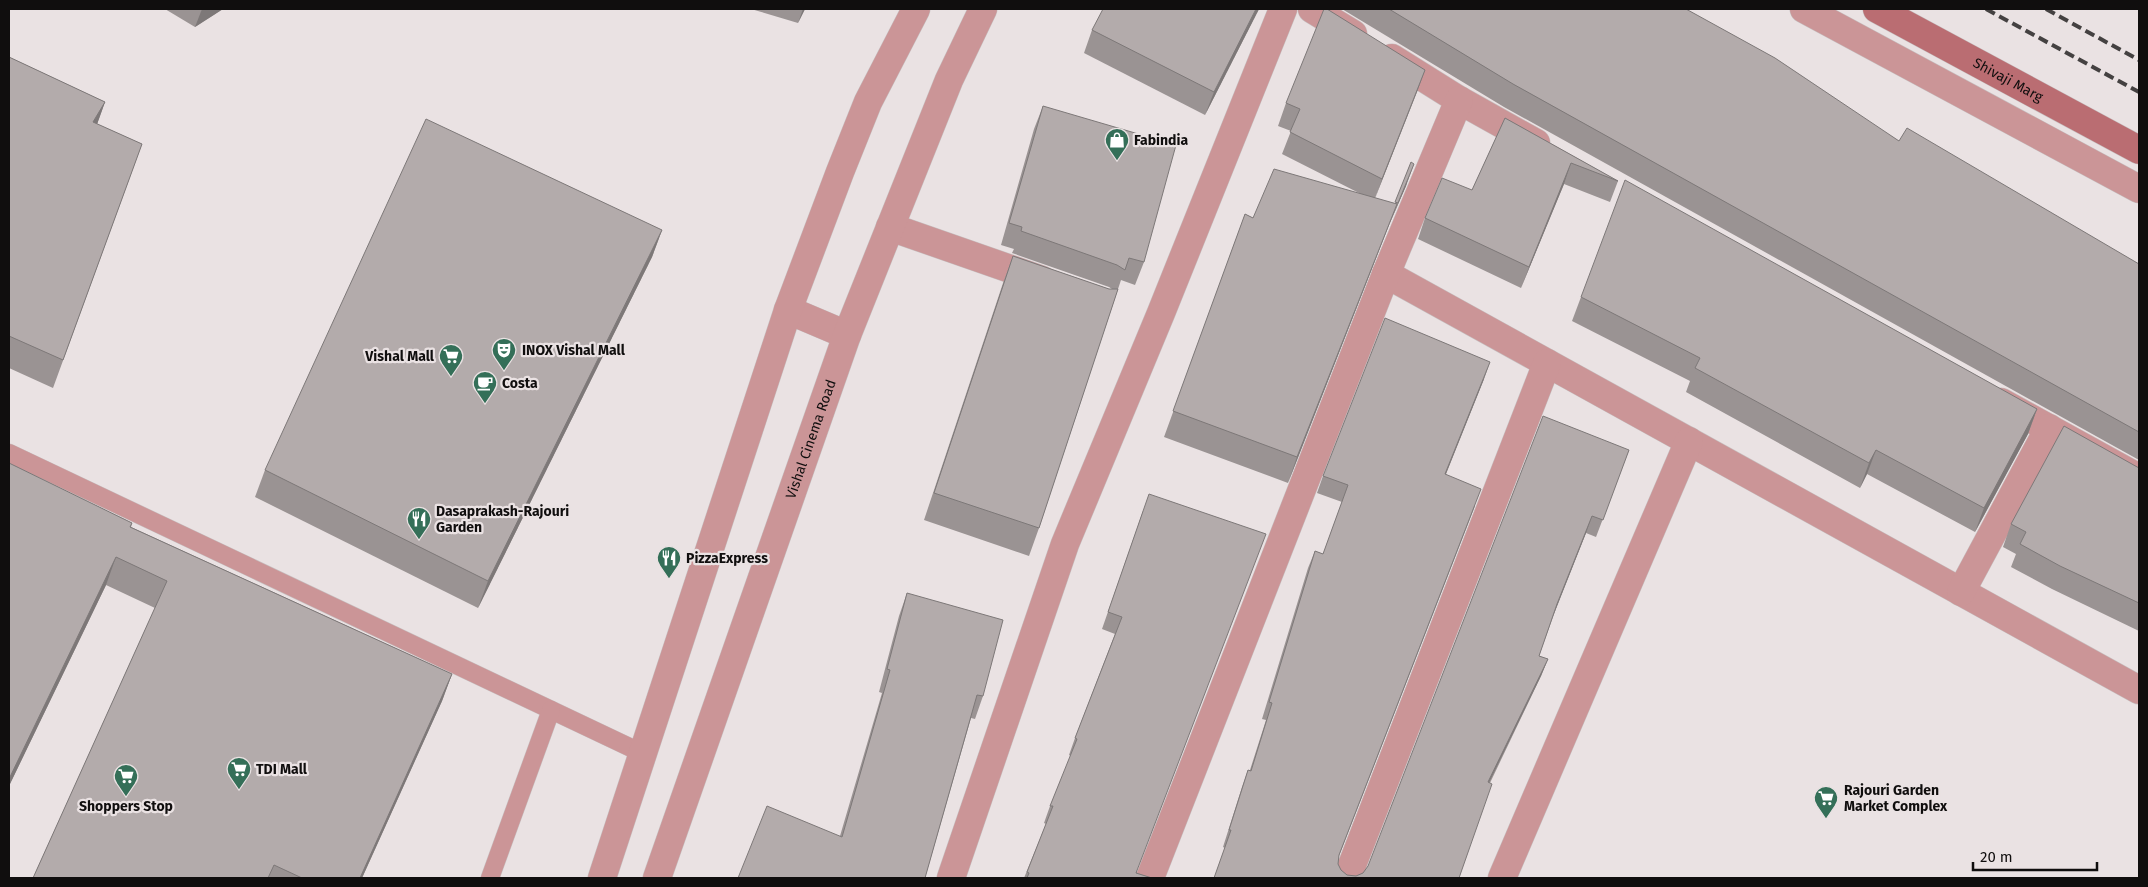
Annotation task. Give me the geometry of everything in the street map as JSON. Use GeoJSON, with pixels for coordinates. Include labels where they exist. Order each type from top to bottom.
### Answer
{"type":"FeatureCollection","features":[{"type":"Feature","properties":{"kind":"main road","name":"Shivaji Marg"},"geometry":{"type":"LineString","coordinates":[[1878,9],[2139,150]]}},
{"type":"Feature","properties":{"kind":"street"},"geometry":{"type":"LineString","coordinates":[[602,878],[788,310],[868,102],[916,9]]}},
{"type":"Feature","properties":{"kind":"street","name":"Vishal Cinema Road"},"geometry":{"type":"LineString","coordinates":[[657,878],[847,335],[949,80],[983,9]]}},
{"type":"Feature","properties":{"kind":"street"},"geometry":{"type":"LineString","coordinates":[[950,878],[1065,544],[1161,313],[1283,9]]}},
{"type":"Feature","properties":{"kind":"street"},"geometry":{"type":"LineString","coordinates":[[1312,9],[1459,100],[1554,153]]}},
{"type":"Feature","properties":{"kind":"street"},"geometry":{"type":"LineString","coordinates":[[1804,9],[2139,189]]}},
{"type":"Feature","properties":{"kind":"street"},"geometry":{"type":"LineString","coordinates":[[1150,878],[1386,274],[1459,100]]}},
{"type":"Feature","properties":{"kind":"street"},"geometry":{"type":"LineString","coordinates":[[890,227],[1068,290]]}},
{"type":"Feature","properties":{"kind":"street"},"geometry":{"type":"LineString","coordinates":[[1386,274],[2139,690]]}},
{"type":"Feature","properties":{"kind":"street"},"geometry":{"type":"LineString","coordinates":[[788,310],[847,335]]}},
{"type":"Feature","properties":{"kind":"street"},"geometry":{"type":"LineString","coordinates":[[1347,878],[1547,363]]}},
{"type":"Feature","properties":{"kind":"street"},"geometry":{"type":"LineString","coordinates":[[1980,390],[2139,478]]}},
{"type":"Feature","properties":{"kind":"street"},"geometry":{"type":"LineString","coordinates":[[1961,592],[2049,428]]}},
{"type":"Feature","properties":{"kind":"street"},"geometry":{"type":"LineString","coordinates":[[1502,878],[1689,441]]}},
{"type":"Feature","properties":{"kind":"lane"},"geometry":{"type":"LineString","coordinates":[[9,453],[644,754]]}},
{"type":"Feature","properties":{"kind":"lane"},"geometry":{"type":"LineString","coordinates":[[490,878],[551,710]]}},
{"type":"Feature","properties":{"kind":"building"},"geometry":{"type":"Polygon","coordinates":[[[1103,9],[1256,9],[1214,92],[1092,30],[1103,9]]]}},
{"type":"Feature","properties":{"kind":"building"},"geometry":{"type":"Polygon","coordinates":[[[1324,9],[1327,9],[1425,70],[1382,179],[1290,132],[1300,109],[1286,103],[1324,9]]]}},
{"type":"Feature","properties":{"kind":"building"},"geometry":{"type":"Polygon","coordinates":[[[1389,9],[1686,9],[1775,58],[1899,141],[1907,128],[2139,264],[2139,432],[1513,84],[1389,9]]]}},
{"type":"Feature","properties":{"kind":"building"},"geometry":{"type":"Polygon","coordinates":[[[9,57],[105,102],[93,122],[142,144],[63,360],[9,336],[9,57]]]}},
{"type":"Feature","properties":{"kind":"building"},"geometry":{"type":"Polygon","coordinates":[[[1043,106],[1176,145],[1144,262],[1129,258],[1125,270],[1117,265],[1021,231],[1022,227],[1009,223],[1043,106]]]}},
{"type":"Feature","properties":{"kind":"building"},"geometry":{"type":"Polygon","coordinates":[[[1505,118],[1618,181],[1571,163],[1529,267],[1425,218],[1442,178],[1472,190],[1505,118]]]}},
{"type":"Feature","properties":{"kind":"building","name":"Vishal Mall"},"geometry":{"type":"Polygon","coordinates":[[[426,119],[662,230],[488,581],[265,470],[426,119]]]}},
{"type":"Feature","properties":{"kind":"building"},"geometry":{"type":"Polygon","coordinates":[[[1411,162],[1414,164],[1398,203],[1395,202],[1411,162]]]}},
{"type":"Feature","properties":{"kind":"building"},"geometry":{"type":"Polygon","coordinates":[[[1274,169],[1397,204],[1297,457],[1173,411],[1245,214],[1253,218],[1274,169]]]}},
{"type":"Feature","properties":{"kind":"building"},"geometry":{"type":"Polygon","coordinates":[[[1625,180],[2037,409],[1984,508],[1876,450],[1869,463],[1695,368],[1700,358],[1581,297],[1625,180]]]}},
{"type":"Feature","properties":{"kind":"building"},"geometry":{"type":"Polygon","coordinates":[[[1013,256],[1109,289],[1118,289],[1039,528],[934,493],[1013,256]]]}},
{"type":"Feature","properties":{"kind":"building"},"geometry":{"type":"Polygon","coordinates":[[[1385,318],[1490,362],[1445,474],[1481,489],[1339,855],[1338,864],[1347,875],[1356,876],[1363,873],[1368,866],[1543,416],[1629,450],[1603,520],[1592,516],[1557,604],[1539,656],[1548,659],[1488,782],[1492,784],[1459,878],[1214,878],[1231,830],[1229,830],[1248,770],[1251,771],[1272,703],[1269,702],[1315,551],[1323,554],[1348,485],[1323,476],[1385,318]]]}},
{"type":"Feature","properties":{"kind":"building"},"geometry":{"type":"Polygon","coordinates":[[[2064,426],[2139,468],[2139,603],[2060,566],[2020,544],[2026,532],[2011,524],[2064,426]]]}},
{"type":"Feature","properties":{"kind":"building","name":"TDI Mall"},"geometry":{"type":"Polygon","coordinates":[[[9,463],[132,523],[130,527],[452,674],[360,878],[302,878],[274,865],[268,878],[33,878],[167,581],[116,557],[9,779],[9,463]]]}},
{"type":"Feature","properties":{"kind":"building"},"geometry":{"type":"Polygon","coordinates":[[[1149,494],[1266,534],[1136,873],[1152,878],[1027,878],[1029,873],[1027,872],[1053,806],[1050,806],[1122,617],[1108,612],[1149,494]]]}},
{"type":"Feature","properties":{"kind":"building"},"geometry":{"type":"Polygon","coordinates":[[[907,593],[1003,620],[983,696],[977,695],[925,878],[738,878],[767,806],[842,837],[890,670],[887,669],[907,593]]]}},
{"type":"Feature","properties":{"kind":"railway"},"geometry":{"type":"LineString","coordinates":[[1986,9],[2139,92]]}},
{"type":"Feature","properties":{"kind":"railway"},"geometry":{"type":"LineString","coordinates":[[2046,9],[2139,60]]}},
{"type":"Feature","properties":{"kind":"place","name":"Fabindia"},"geometry":{"type":"Point","coordinates":[1117,161]}},
{"type":"Feature","properties":{"kind":"place","name":"INOX Vishal Mall"},"geometry":{"type":"Point","coordinates":[504,371]}},
{"type":"Feature","properties":{"kind":"place","name":"Vishal Mall"},"geometry":{"type":"Point","coordinates":[451,377]}},
{"type":"Feature","properties":{"kind":"place","name":"Costa"},"geometry":{"type":"Point","coordinates":[485,404]}},
{"type":"Feature","properties":{"kind":"place","name":"Dasaprakash-Rajouri Garden"},"geometry":{"type":"Point","coordinates":[419,540]}},
{"type":"Feature","properties":{"kind":"place","name":"PizzaExpress"},"geometry":{"type":"Point","coordinates":[669,579]}},
{"type":"Feature","properties":{"kind":"place","name":"TDI Mall"},"geometry":{"type":"Point","coordinates":[239,790]}},
{"type":"Feature","properties":{"kind":"place","name":"Shoppers Stop"},"geometry":{"type":"Point","coordinates":[126,797]}},
{"type":"Feature","properties":{"kind":"place","name":"Rajouri Garden Market Complex"},"geometry":{"type":"Point","coordinates":[1826,819]}}]}
